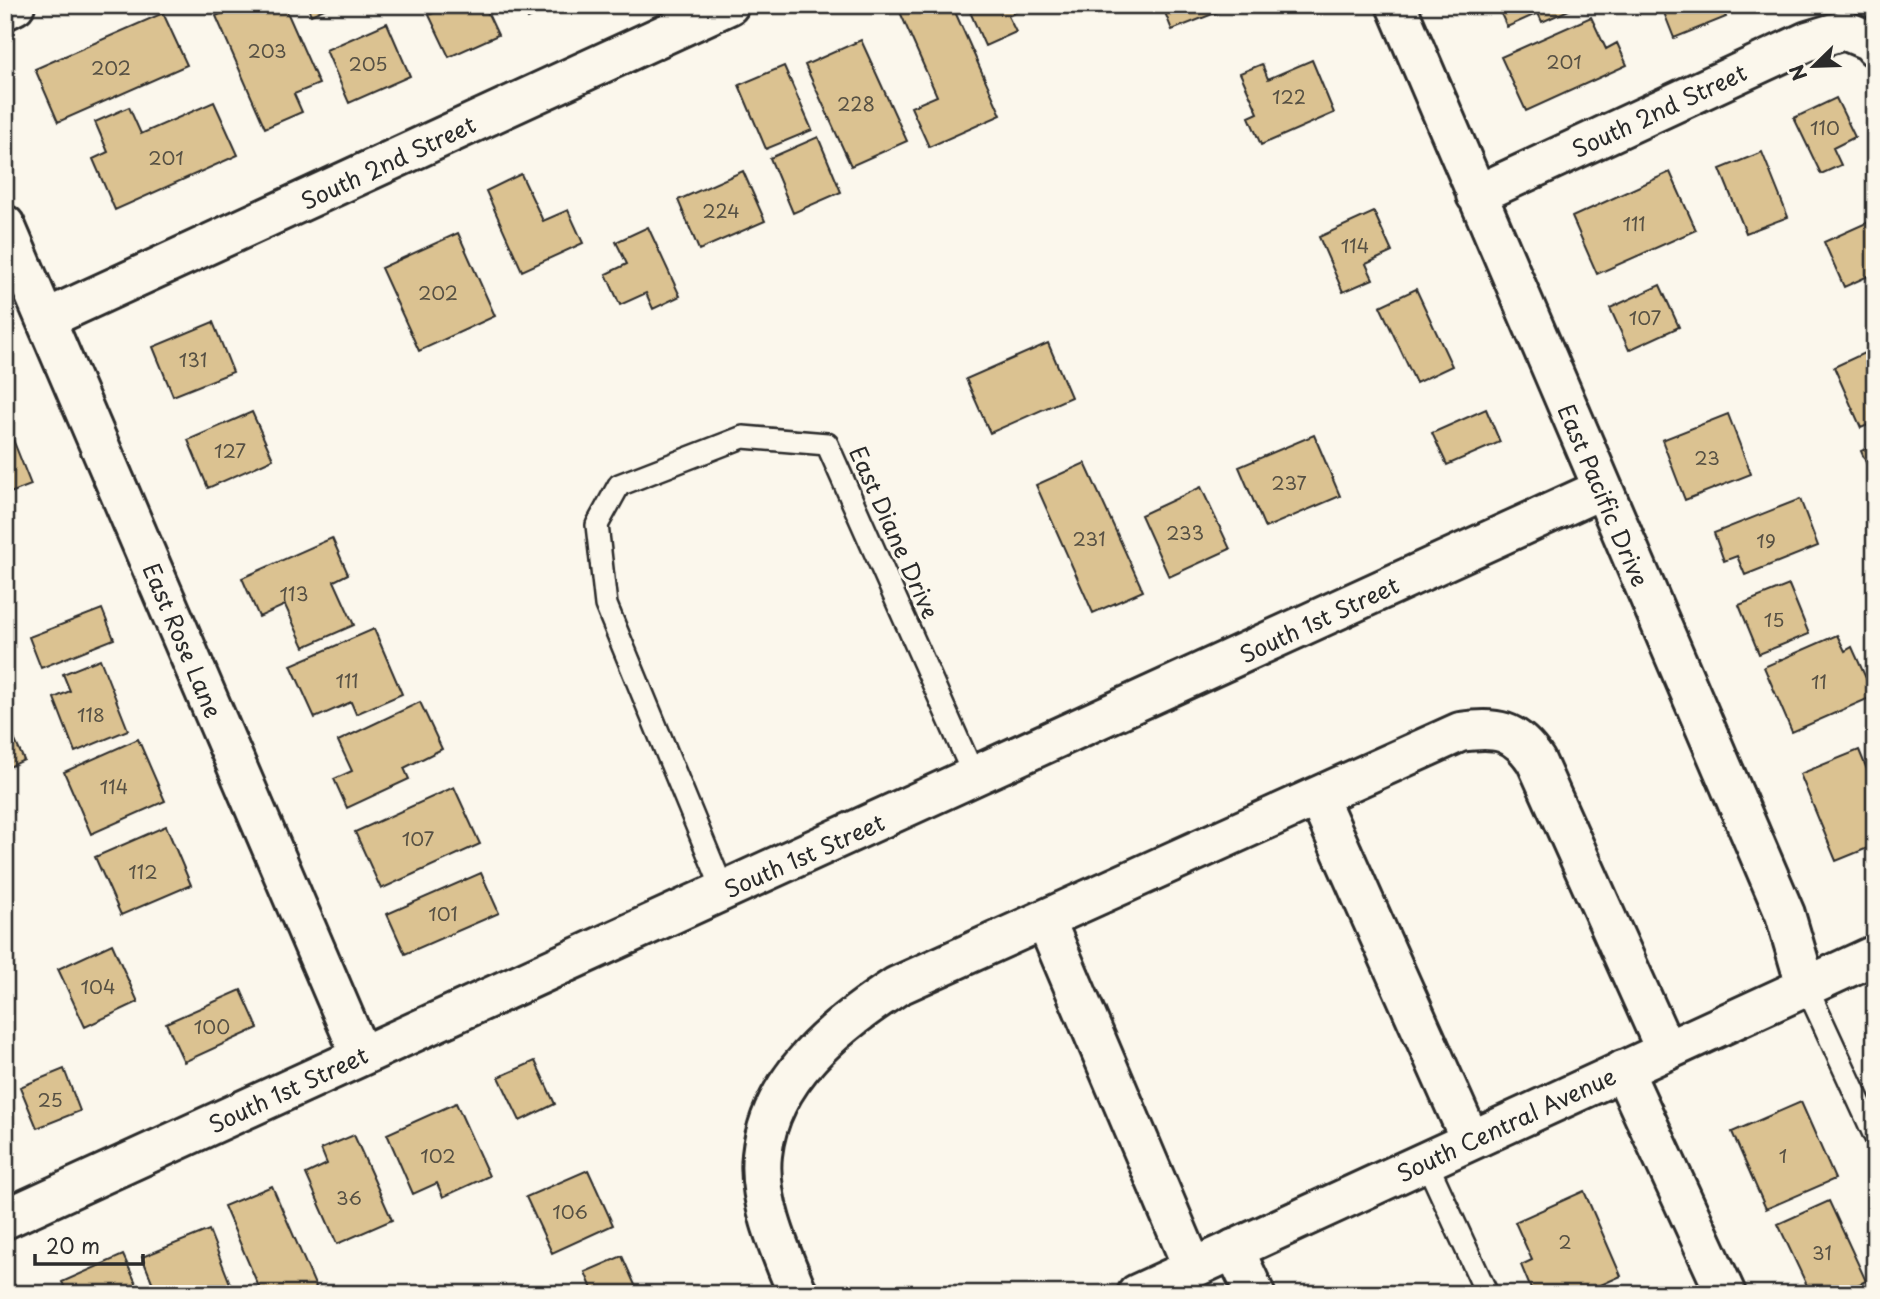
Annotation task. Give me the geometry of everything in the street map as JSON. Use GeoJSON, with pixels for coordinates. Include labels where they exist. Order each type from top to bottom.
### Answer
{"type":"FeatureCollection","features":[{"type":"Feature","properties":{"kind":"street"},"geometry":{"type":"LineString","coordinates":[[5,10],[15,5]]}},
{"type":"Feature","properties":{"kind":"street","name":"South 2nd Street"},"geometry":{"type":"LineString","coordinates":[[46,318],[729,5]]}},
{"type":"Feature","properties":{"kind":"street","name":"East Pacific Drive"},"geometry":{"type":"LineString","coordinates":[[1396,5],[1785,914],[1806,986]]}},
{"type":"Feature","properties":{"kind":"street","name":"South 2nd Street"},"geometry":{"type":"LineString","coordinates":[[1476,195],[1808,41],[1860,39]]}},
{"type":"Feature","properties":{"kind":"street","name":"East Rose Lane"},"geometry":{"type":"LineString","coordinates":[[5,225],[361,1056]]}},
{"type":"Feature","properties":{"kind":"street","name":"South 1st Street"},"geometry":{"type":"LineString","coordinates":[[5,1219],[975,778],[1602,489]]}},
{"type":"Feature","properties":{"kind":"street"},"geometry":{"type":"LineString","coordinates":[[798,1294],[772,1223],[761,1157],[769,1119],[790,1081],[811,1054],[832,1035],[897,986],[1460,732],[1482,729],[1507,733],[1524,743],[1535,761],[1666,1051]]}},
{"type":"Feature","properties":{"kind":"street"},"geometry":{"type":"LineString","coordinates":[[1318,797],[1470,1139]]}},
{"type":"Feature","properties":{"kind":"street"},"geometry":{"type":"LineString","coordinates":[[1045,919],[1193,1268]]}},
{"type":"Feature","properties":{"kind":"street","name":"South Central Avenue"},"geometry":{"type":"LineString","coordinates":[[1137,1294],[1875,955]]}},
{"type":"Feature","properties":{"kind":"street"},"geometry":{"type":"LineString","coordinates":[[1623,1070],[1726,1294]]}},
{"type":"Feature","properties":{"kind":"street"},"geometry":{"type":"LineString","coordinates":[[1234,1249],[1255,1294]]}},
{"type":"Feature","properties":{"kind":"lane","name":"East Diane Drive"},"geometry":{"type":"LineString","coordinates":[[724,892],[606,606],[597,525],[619,485],[743,437],[827,444],[975,778]]}},
{"type":"Feature","properties":{"kind":"lane"},"geometry":{"type":"LineString","coordinates":[[1806,986],[1875,1136]]}},
{"type":"Feature","properties":{"kind":"lane"},"geometry":{"type":"LineString","coordinates":[[1426,1161],[1487,1294]]}},
{"type":"Feature","properties":{"kind":"building"},"geometry":{"type":"Polygon","coordinates":[[[241,5],[284,5],[319,84],[294,94],[302,112],[265,128],[216,16],[241,5]]]}},
{"type":"Feature","properties":{"kind":"building"},"geometry":{"type":"Polygon","coordinates":[[[307,5],[333,5],[311,15],[307,5]]]}},
{"type":"Feature","properties":{"kind":"building"},"geometry":{"type":"Polygon","coordinates":[[[438,5],[484,5],[498,35],[449,57],[429,15],[440,10],[438,5]]]}},
{"type":"Feature","properties":{"kind":"building"},"geometry":{"type":"Polygon","coordinates":[[[522,5],[557,5],[528,19],[522,5]]]}},
{"type":"Feature","properties":{"kind":"building"},"geometry":{"type":"Polygon","coordinates":[[[915,5],[952,5],[1001,115],[929,147],[911,107],[937,96],[900,12],[915,5]]]}},
{"type":"Feature","properties":{"kind":"building"},"geometry":{"type":"Polygon","coordinates":[[[967,5],[1032,5],[1008,16],[1016,32],[985,46],[967,5]]]}},
{"type":"Feature","properties":{"kind":"building"},"geometry":{"type":"Polygon","coordinates":[[[1076,5],[1103,5],[1081,15],[1076,5]]]}},
{"type":"Feature","properties":{"kind":"building"},"geometry":{"type":"Polygon","coordinates":[[[1162,5],[1233,5],[1233,6],[1172,30],[1162,5]]]}},
{"type":"Feature","properties":{"kind":"building"},"geometry":{"type":"Polygon","coordinates":[[[1497,5],[1580,5],[1542,22],[1538,13],[1507,27],[1497,5]]]}},
{"type":"Feature","properties":{"kind":"building"},"geometry":{"type":"Polygon","coordinates":[[[1661,5],[1725,5],[1721,7],[1726,17],[1674,38],[1661,5]]]}},
{"type":"Feature","properties":{"kind":"building"},"geometry":{"type":"Polygon","coordinates":[[[163,13],[187,65],[58,122],[35,69],[163,13]]]}},
{"type":"Feature","properties":{"kind":"building"},"geometry":{"type":"Polygon","coordinates":[[[1591,17],[1606,49],[1617,43],[1627,65],[1526,111],[1501,57],[1591,17]]]}},
{"type":"Feature","properties":{"kind":"building"},"geometry":{"type":"Polygon","coordinates":[[[387,23],[410,76],[349,103],[326,50],[387,23]]]}},
{"type":"Feature","properties":{"kind":"building"},"geometry":{"type":"Polygon","coordinates":[[[861,40],[907,141],[851,166],[805,65],[861,40]]]}},
{"type":"Feature","properties":{"kind":"building"},"geometry":{"type":"Polygon","coordinates":[[[1312,60],[1334,113],[1261,145],[1249,117],[1258,113],[1240,73],[1262,64],[1268,79],[1312,60]]]}},
{"type":"Feature","properties":{"kind":"building"},"geometry":{"type":"Polygon","coordinates":[[[784,66],[812,130],[766,149],[739,85],[784,66]]]}},
{"type":"Feature","properties":{"kind":"building"},"geometry":{"type":"Polygon","coordinates":[[[1836,98],[1855,137],[1833,148],[1841,165],[1821,174],[1794,118],[1836,98]]]}},
{"type":"Feature","properties":{"kind":"building"},"geometry":{"type":"Polygon","coordinates":[[[214,102],[238,155],[115,210],[93,159],[108,152],[95,122],[129,107],[141,134],[214,102]]]}},
{"type":"Feature","properties":{"kind":"building"},"geometry":{"type":"Polygon","coordinates":[[[818,137],[841,192],[793,213],[770,158],[818,137]]]}},
{"type":"Feature","properties":{"kind":"building"},"geometry":{"type":"Polygon","coordinates":[[[1762,152],[1788,217],[1746,233],[1720,169],[1762,152]]]}},
{"type":"Feature","properties":{"kind":"building"},"geometry":{"type":"Polygon","coordinates":[[[743,171],[765,221],[699,250],[678,200],[743,171]]]}},
{"type":"Feature","properties":{"kind":"building"},"geometry":{"type":"Polygon","coordinates":[[[1670,172],[1696,230],[1597,274],[1572,217],[1670,172]]]}},
{"type":"Feature","properties":{"kind":"building"},"geometry":{"type":"Polygon","coordinates":[[[521,174],[543,221],[568,210],[583,243],[522,271],[486,191],[521,174]]]}},
{"type":"Feature","properties":{"kind":"building"},"geometry":{"type":"Polygon","coordinates":[[[1374,212],[1392,252],[1366,264],[1373,279],[1343,292],[1319,237],[1374,212]]]}},
{"type":"Feature","properties":{"kind":"building"},"geometry":{"type":"Polygon","coordinates":[[[1875,219],[1875,273],[1844,287],[1824,242],[1875,219]]]}},
{"type":"Feature","properties":{"kind":"building"},"geometry":{"type":"Polygon","coordinates":[[[648,227],[680,296],[653,309],[646,293],[620,305],[606,274],[627,264],[616,242],[648,227]]]}},
{"type":"Feature","properties":{"kind":"building"},"geometry":{"type":"Polygon","coordinates":[[[458,233],[495,316],[419,351],[381,268],[458,233]]]}},
{"type":"Feature","properties":{"kind":"building"},"geometry":{"type":"Polygon","coordinates":[[[1660,285],[1679,327],[1629,350],[1610,308],[1660,285]]]}},
{"type":"Feature","properties":{"kind":"building"},"geometry":{"type":"Polygon","coordinates":[[[1416,289],[1452,366],[1416,383],[1380,306],[1416,289]]]}},
{"type":"Feature","properties":{"kind":"building"},"geometry":{"type":"Polygon","coordinates":[[[213,322],[233,372],[173,396],[153,347],[213,322]]]}},
{"type":"Feature","properties":{"kind":"building"},"geometry":{"type":"Polygon","coordinates":[[[1048,343],[1071,397],[990,433],[966,379],[1048,343]]]}},
{"type":"Feature","properties":{"kind":"building"},"geometry":{"type":"Polygon","coordinates":[[[1875,348],[1875,422],[1861,428],[1834,367],[1875,348]]]}},
{"type":"Feature","properties":{"kind":"building"},"geometry":{"type":"Polygon","coordinates":[[[1486,409],[1500,442],[1447,465],[1432,433],[1486,409]]]}},
{"type":"Feature","properties":{"kind":"building"},"geometry":{"type":"Polygon","coordinates":[[[252,412],[273,459],[208,488],[188,440],[252,412]]]}},
{"type":"Feature","properties":{"kind":"building"},"geometry":{"type":"Polygon","coordinates":[[[1728,414],[1751,474],[1685,500],[1662,440],[1728,414]]]}},
{"type":"Feature","properties":{"kind":"building"},"geometry":{"type":"Polygon","coordinates":[[[10,432],[31,485],[5,495],[5,434],[10,432]]]}},
{"type":"Feature","properties":{"kind":"building"},"geometry":{"type":"Polygon","coordinates":[[[1314,435],[1340,496],[1265,528],[1239,467],[1314,435]]]}},
{"type":"Feature","properties":{"kind":"building"},"geometry":{"type":"Polygon","coordinates":[[[1875,445],[1875,483],[1861,451],[1875,445]]]}},
{"type":"Feature","properties":{"kind":"building"},"geometry":{"type":"Polygon","coordinates":[[[1085,463],[1143,591],[1093,613],[1036,485],[1085,463]]]}},
{"type":"Feature","properties":{"kind":"building"},"geometry":{"type":"Polygon","coordinates":[[[1201,487],[1230,549],[1169,577],[1141,515],[1201,487]]]}},
{"type":"Feature","properties":{"kind":"building"},"geometry":{"type":"Polygon","coordinates":[[[1800,499],[1818,546],[1745,575],[1737,556],[1724,561],[1714,533],[1800,499]]]}},
{"type":"Feature","properties":{"kind":"building"},"geometry":{"type":"Polygon","coordinates":[[[332,538],[348,574],[334,581],[354,625],[304,647],[285,605],[259,617],[242,578],[332,538]]]}},
{"type":"Feature","properties":{"kind":"building"},"geometry":{"type":"Polygon","coordinates":[[[1789,585],[1809,634],[1759,654],[1739,605],[1789,585]]]}},
{"type":"Feature","properties":{"kind":"building"},"geometry":{"type":"Polygon","coordinates":[[[102,609],[114,639],[41,668],[29,637],[102,609]]]}},
{"type":"Feature","properties":{"kind":"building"},"geometry":{"type":"Polygon","coordinates":[[[374,629],[402,694],[356,714],[351,702],[315,718],[291,665],[374,629]]]}},
{"type":"Feature","properties":{"kind":"building"},"geometry":{"type":"Polygon","coordinates":[[[1837,635],[1845,651],[1852,647],[1874,696],[1792,732],[1764,667],[1837,635]]]}},
{"type":"Feature","properties":{"kind":"building"},"geometry":{"type":"Polygon","coordinates":[[[100,659],[128,730],[75,752],[54,698],[70,691],[63,674],[100,659]]]}},
{"type":"Feature","properties":{"kind":"building"},"geometry":{"type":"Polygon","coordinates":[[[420,702],[442,749],[404,768],[409,779],[347,808],[334,779],[352,771],[338,741],[420,702]]]}},
{"type":"Feature","properties":{"kind":"building"},"geometry":{"type":"Polygon","coordinates":[[[8,726],[24,760],[5,769],[5,727],[8,726]]]}},
{"type":"Feature","properties":{"kind":"building"},"geometry":{"type":"Polygon","coordinates":[[[138,739],[165,801],[91,834],[64,772],[138,739]]]}},
{"type":"Feature","properties":{"kind":"building"},"geometry":{"type":"Polygon","coordinates":[[[1859,750],[1875,789],[1875,845],[1836,861],[1800,774],[1859,750]]]}},
{"type":"Feature","properties":{"kind":"building"},"geometry":{"type":"Polygon","coordinates":[[[454,787],[480,844],[381,889],[355,832],[454,787]]]}},
{"type":"Feature","properties":{"kind":"building"},"geometry":{"type":"Polygon","coordinates":[[[166,826],[191,885],[121,915],[95,857],[166,826]]]}},
{"type":"Feature","properties":{"kind":"building"},"geometry":{"type":"Polygon","coordinates":[[[481,873],[499,913],[405,954],[387,914],[481,873]]]}},
{"type":"Feature","properties":{"kind":"building"},"geometry":{"type":"Polygon","coordinates":[[[112,944],[138,1002],[85,1027],[58,969],[112,944]]]}},
{"type":"Feature","properties":{"kind":"building"},"geometry":{"type":"Polygon","coordinates":[[[241,990],[258,1028],[184,1062],[166,1023],[241,990]]]}},
{"type":"Feature","properties":{"kind":"building"},"geometry":{"type":"Polygon","coordinates":[[[535,1061],[555,1104],[520,1121],[499,1077],[535,1061]]]}},
{"type":"Feature","properties":{"kind":"building"},"geometry":{"type":"Polygon","coordinates":[[[64,1069],[80,1111],[37,1128],[20,1087],[64,1069]]]}},
{"type":"Feature","properties":{"kind":"building"},"geometry":{"type":"Polygon","coordinates":[[[1801,1102],[1835,1179],[1766,1209],[1732,1132],[1801,1102]]]}},
{"type":"Feature","properties":{"kind":"building"},"geometry":{"type":"Polygon","coordinates":[[[456,1103],[489,1176],[443,1197],[437,1183],[413,1194],[387,1134],[456,1103]]]}},
{"type":"Feature","properties":{"kind":"building"},"geometry":{"type":"Polygon","coordinates":[[[354,1135],[392,1220],[337,1244],[306,1174],[327,1164],[321,1149],[354,1135]]]}},
{"type":"Feature","properties":{"kind":"building"},"geometry":{"type":"Polygon","coordinates":[[[588,1170],[613,1225],[552,1253],[526,1197],[588,1170]]]}},
{"type":"Feature","properties":{"kind":"building"},"geometry":{"type":"Polygon","coordinates":[[[272,1186],[319,1294],[262,1294],[224,1206],[272,1186]]]}},
{"type":"Feature","properties":{"kind":"building"},"geometry":{"type":"Polygon","coordinates":[[[1584,1191],[1621,1276],[1581,1294],[1533,1294],[1521,1265],[1532,1260],[1515,1222],[1584,1191]]]}},
{"type":"Feature","properties":{"kind":"building"},"geometry":{"type":"Polygon","coordinates":[[[1829,1201],[1866,1281],[1838,1294],[1811,1294],[1778,1224],[1829,1201]]]}},
{"type":"Feature","properties":{"kind":"building"},"geometry":{"type":"Polygon","coordinates":[[[209,1230],[231,1286],[221,1290],[223,1294],[198,1294],[196,1290],[185,1294],[157,1294],[142,1257],[209,1230]]]}},
{"type":"Feature","properties":{"kind":"building"},"geometry":{"type":"Polygon","coordinates":[[[123,1255],[141,1294],[68,1294],[62,1282],[123,1255]]]}},
{"type":"Feature","properties":{"kind":"building"},"geometry":{"type":"Polygon","coordinates":[[[622,1256],[639,1294],[594,1294],[585,1272],[622,1256]]]}}]}
